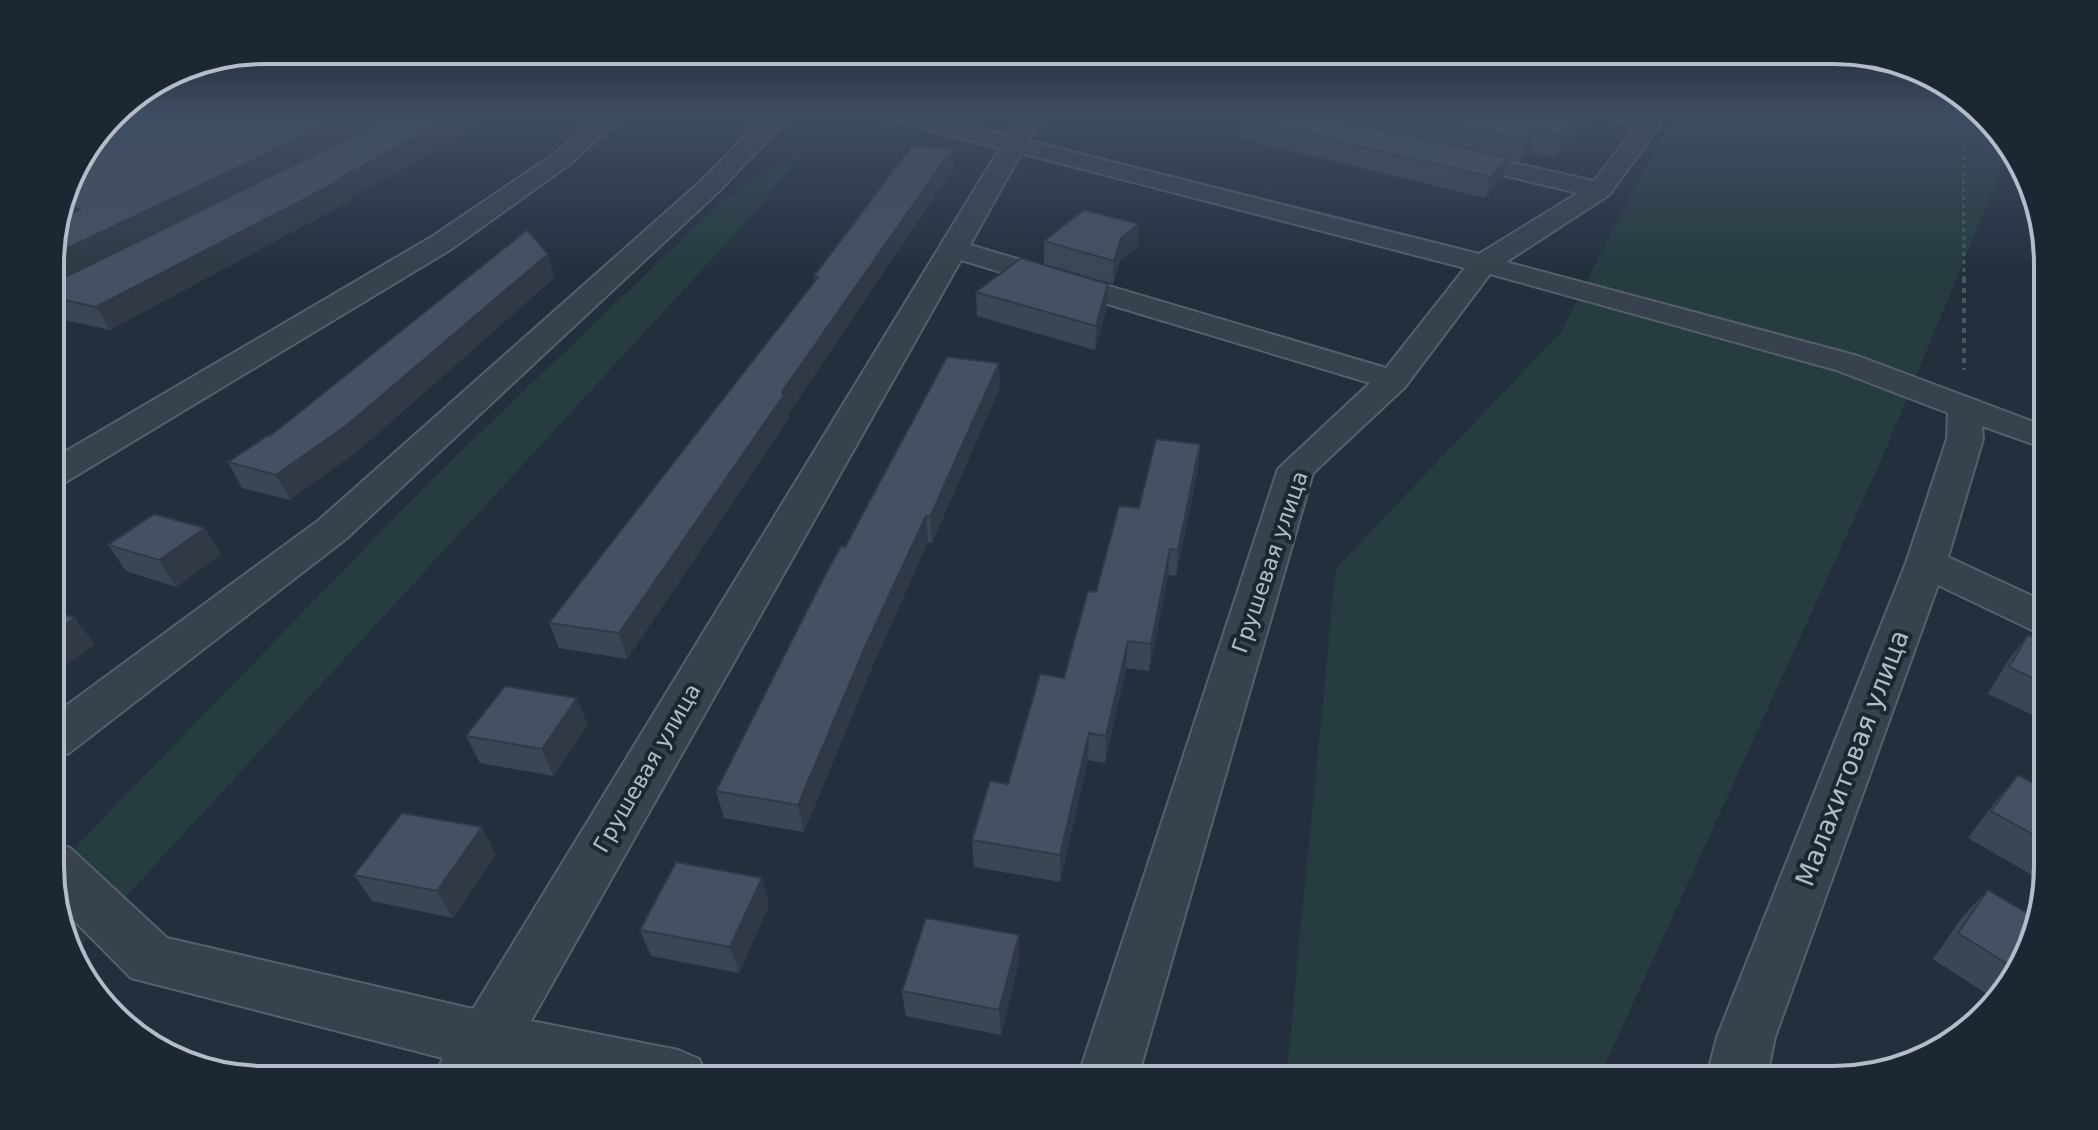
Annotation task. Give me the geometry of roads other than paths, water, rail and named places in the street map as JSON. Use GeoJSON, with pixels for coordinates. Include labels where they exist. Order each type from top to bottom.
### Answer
{"type":"FeatureCollection","features":[{"type":"Feature","properties":{"kind":"street"},"geometry":{"type":"LineString","coordinates":[[64,467],[443,242],[552,166]]}},
{"type":"Feature","properties":{"kind":"street"},"geometry":{"type":"LineString","coordinates":[[64,731],[333,529],[730,166]]}},
{"type":"Feature","properties":{"kind":"street","name":"Грушевая улица"},"geometry":{"type":"LineString","coordinates":[[475,1060],[1001,166]]}},
{"type":"Feature","properties":{"kind":"street"},"geometry":{"type":"LineString","coordinates":[[1148,166],[1483,264],[1847,363],[2034,434]]}},
{"type":"Feature","properties":{"kind":"street"},"geometry":{"type":"LineString","coordinates":[[1492,166],[1600,190],[1618,166]]}},
{"type":"Feature","properties":{"kind":"street","name":"Грушевая улица"},"geometry":{"type":"LineString","coordinates":[[1111,1066],[1296,469],[1393,380],[1483,264],[1600,190]]}},
{"type":"Feature","properties":{"kind":"street"},"geometry":{"type":"LineString","coordinates":[[952,248],[1393,380]]}},
{"type":"Feature","properties":{"kind":"street","name":"Малахитовая улица"},"geometry":{"type":"LineString","coordinates":[[1739,1066],[1746,1037],[1926,563],[1965,439],[1965,408]]}},
{"type":"Feature","properties":{"kind":"street"},"geometry":{"type":"LineString","coordinates":[[1926,563],[2034,614]]}},
{"type":"Feature","properties":{"kind":"street"},"geometry":{"type":"LineString","coordinates":[[65,876],[151,960],[475,1060],[536,1066]]}}]}
